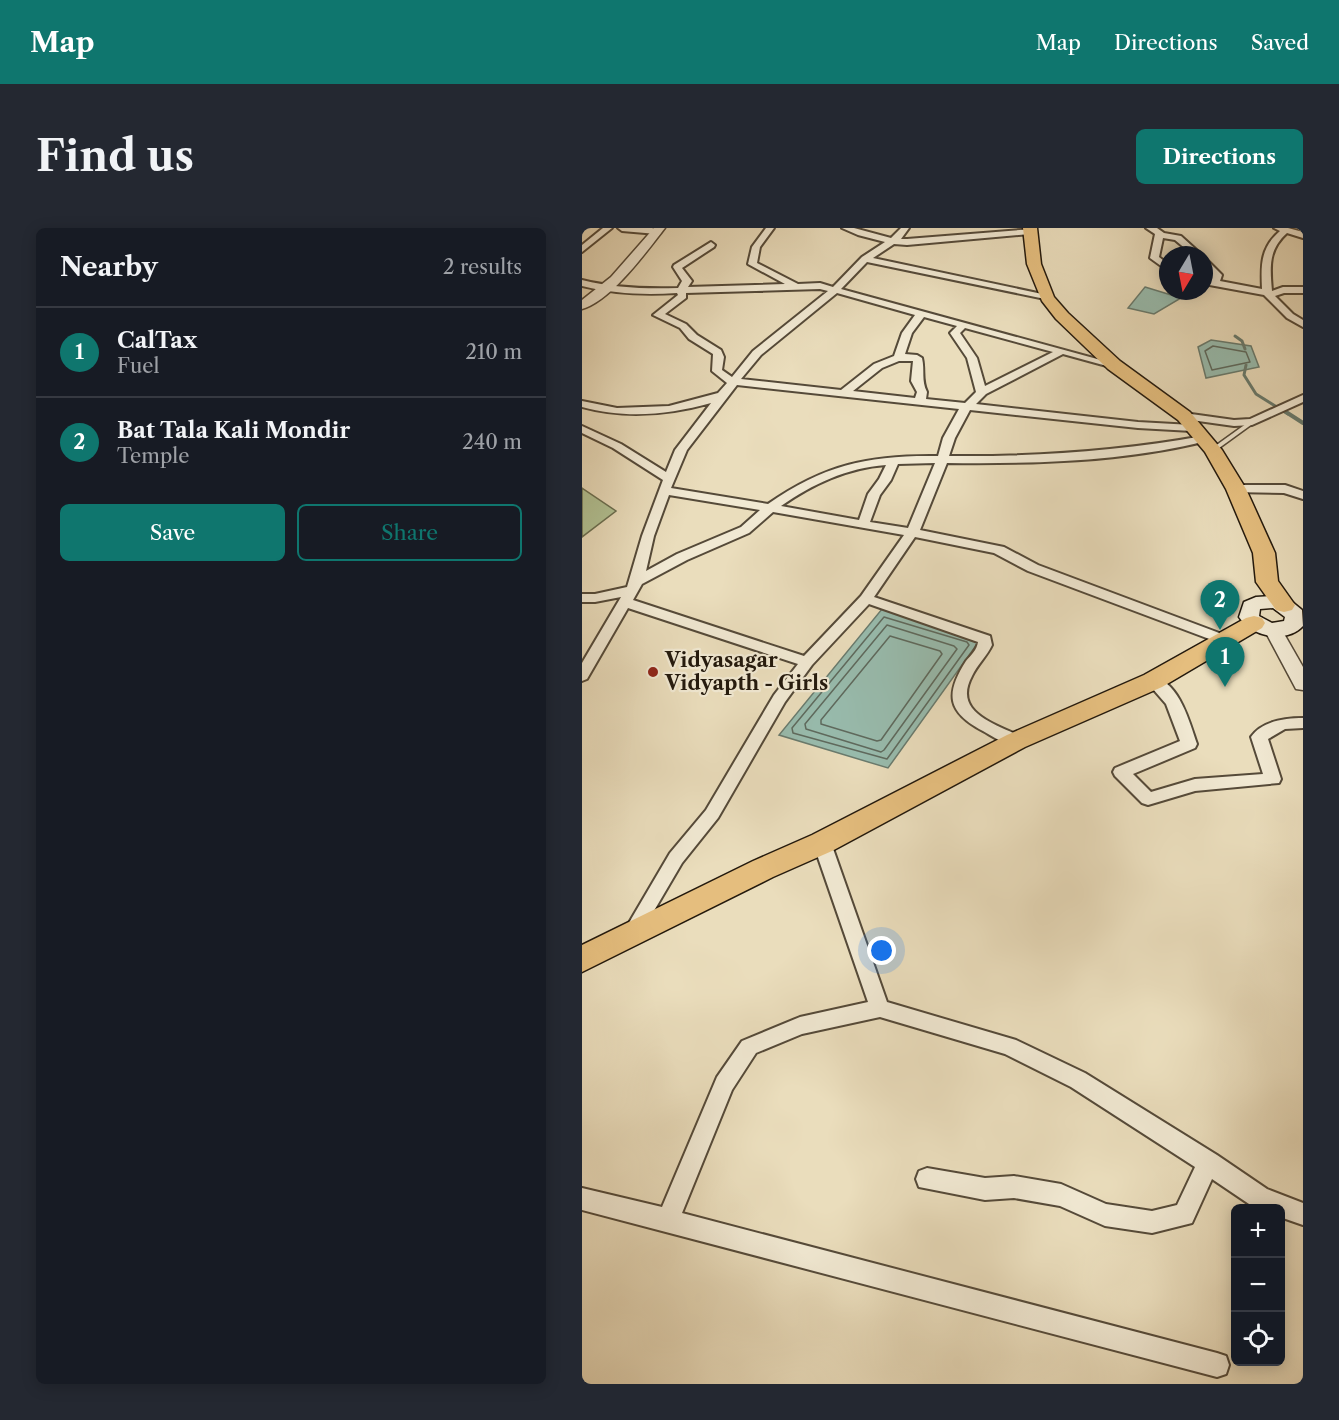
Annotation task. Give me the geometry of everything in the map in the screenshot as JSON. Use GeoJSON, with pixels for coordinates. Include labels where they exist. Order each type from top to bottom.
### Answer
{"type":"FeatureCollection","features":[{"type":"Feature","properties":{"kind":"main road"},"geometry":{"type":"LineString","coordinates":[[582,959],[763,869],[822,843],[1016,741],[1153,681],[1225,640],[1282,621],[1267,582],[1264,553],[1236,489],[1198,433],[1114,365],[1062,316],[1047,298],[1034,264],[1030,229]]}},
{"type":"Feature","properties":{"kind":"street"},"geometry":{"type":"LineString","coordinates":[[582,249],[608,228]]}},
{"type":"Feature","properties":{"kind":"street"},"geometry":{"type":"LineString","coordinates":[[622,228],[658,230]]}},
{"type":"Feature","properties":{"kind":"street"},"geometry":{"type":"LineString","coordinates":[[770,228],[756,247],[752,264],[798,286]]}},
{"type":"Feature","properties":{"kind":"street"},"geometry":{"type":"LineString","coordinates":[[846,228],[863,235],[890,241],[925,241],[1030,229]]}},
{"type":"Feature","properties":{"kind":"street"},"geometry":{"type":"LineString","coordinates":[[582,676],[631,591],[666,485],[681,450],[732,381],[757,353],[835,290],[865,259],[905,228]]}},
{"type":"Feature","properties":{"kind":"street"},"geometry":{"type":"LineString","coordinates":[[1150,228],[1159,232],[1160,235],[1178,238],[1187,246]]}},
{"type":"Feature","properties":{"kind":"street"},"geometry":{"type":"LineString","coordinates":[[1303,236],[1282,229],[1267,250],[1264,262],[1268,294],[1290,316],[1303,324]]}},
{"type":"Feature","properties":{"kind":"street"},"geometry":{"type":"LineString","coordinates":[[582,305],[606,289],[626,270],[658,230]]}},
{"type":"Feature","properties":{"kind":"street"},"geometry":{"type":"LineString","coordinates":[[1159,262],[1154,258],[1160,235]]}},
{"type":"Feature","properties":{"kind":"street"},"geometry":{"type":"LineString","coordinates":[[711,245],[677,267],[687,281],[681,291],[682,298],[658,315],[683,326],[693,337],[717,352],[719,357],[717,371],[732,381],[969,405],[1198,433]]}},
{"type":"Feature","properties":{"kind":"street"},"geometry":{"type":"LineString","coordinates":[[865,259],[1047,298]]}},
{"type":"Feature","properties":{"kind":"street"},"geometry":{"type":"LineString","coordinates":[[1213,270],[1217,275],[1215,283],[1268,294],[1283,290],[1303,290]]}},
{"type":"Feature","properties":{"kind":"street"},"geometry":{"type":"LineString","coordinates":[[582,283],[606,289],[649,292],[820,286],[1114,365]]}},
{"type":"Feature","properties":{"kind":"street"},"geometry":{"type":"LineString","coordinates":[[899,356],[907,333],[920,315]]}},
{"type":"Feature","properties":{"kind":"street"},"geometry":{"type":"LineString","coordinates":[[963,325],[955,333],[957,340],[971,356],[976,381],[982,392]]}},
{"type":"Feature","properties":{"kind":"street"},"geometry":{"type":"LineString","coordinates":[[632,933],[676,858],[712,814],[767,718],[807,662],[866,598],[913,531],[956,421],[982,392],[1060,352]]}},
{"type":"Feature","properties":{"kind":"street"},"geometry":{"type":"LineString","coordinates":[[845,392],[892,358],[899,356],[917,358],[920,369],[916,381],[922,392],[920,401]]}},
{"type":"Feature","properties":{"kind":"street"},"geometry":{"type":"LineString","coordinates":[[583,405],[611,412],[647,412],[722,396]]}},
{"type":"Feature","properties":{"kind":"street"},"geometry":{"type":"LineString","coordinates":[[582,598],[595,598],[631,591],[682,557],[745,530],[770,508],[800,489],[847,468],[870,461],[943,458],[993,460],[1158,447],[1234,423],[1252,422],[1303,398]]}},
{"type":"Feature","properties":{"kind":"street"},"geometry":{"type":"LineString","coordinates":[[582,429],[617,446],[666,485],[770,508],[864,522],[999,550],[1033,568],[1225,640]]}},
{"type":"Feature","properties":{"kind":"street"},"geometry":{"type":"LineString","coordinates":[[864,522],[874,494],[885,480],[894,459]]}},
{"type":"Feature","properties":{"kind":"street"},"geometry":{"type":"LineString","coordinates":[[1236,489],[1285,489],[1303,495]]}},
{"type":"Feature","properties":{"kind":"street"},"geometry":{"type":"LineString","coordinates":[[631,591],[807,662]]}},
{"type":"Feature","properties":{"kind":"street"},"geometry":{"type":"LineString","coordinates":[[866,598],[985,639],[985,647],[970,666],[957,694],[959,706],[967,714],[1016,741]]}},
{"type":"Feature","properties":{"kind":"street"},"geometry":{"type":"LineString","coordinates":[[1282,621],[1303,684]]}},
{"type":"Feature","properties":{"kind":"street"},"geometry":{"type":"LineString","coordinates":[[1153,681],[1168,692],[1174,701],[1189,744],[1121,772],[1148,799],[1195,785],[1273,779],[1259,737],[1282,724],[1303,723]]}},
{"type":"Feature","properties":{"kind":"street"},"geometry":{"type":"LineString","coordinates":[[822,843],[880,1008]]}},
{"type":"Feature","properties":{"kind":"street"},"geometry":{"type":"LineString","coordinates":[[668,1220],[724,1084],[749,1047],[800,1026],[880,1008],[1008,1046],[1078,1080],[1209,1162],[1260,1198],[1303,1214]]}},
{"type":"Feature","properties":{"kind":"street"},"geometry":{"type":"LineString","coordinates":[[927,1179],[985,1189],[1014,1187],[1061,1195],[1105,1215],[1152,1222],[1184,1215],[1209,1162]]}},
{"type":"Feature","properties":{"kind":"street"},"geometry":{"type":"LineString","coordinates":[[582,1199],[1217,1365]]}},
{"type":"Feature","properties":{"kind":"lane"},"geometry":{"type":"LineString","coordinates":[[1198,433],[1252,422]]}},
{"type":"Feature","properties":{"kind":"shaded area"},"geometry":{"type":"Polygon","coordinates":[[[582,488],[616,511],[582,537],[582,488]]]}},
{"type":"Feature","properties":{"kind":"water"},"geometry":{"type":"Polygon","coordinates":[[[1145,287],[1159,291],[1159,300],[1178,300],[1154,314],[1128,308],[1145,287]]]}},
{"type":"Feature","properties":{"kind":"water"},"geometry":{"type":"Polygon","coordinates":[[[1211,340],[1251,346],[1259,367],[1206,378],[1198,347],[1211,340]]]}},
{"type":"Feature","properties":{"kind":"water"},"geometry":{"type":"Polygon","coordinates":[[[882,609],[980,640],[888,768],[779,735],[882,609]]]}},
{"type":"Feature","properties":{"kind":"waterway"},"geometry":{"type":"LineString","coordinates":[[1235,336],[1242,341],[1245,349]]}},
{"type":"Feature","properties":{"kind":"waterway"},"geometry":{"type":"LineString","coordinates":[[1246,365],[1244,375],[1256,394],[1288,414]]}},
{"type":"Feature","properties":{"kind":"waterway"},"geometry":{"type":"LineString","coordinates":[[1286,412],[1303,423]]}},
{"type":"Feature","properties":{"kind":"place","name":"Bat Tala Kali Mondir"},"geometry":{"type":"Point","coordinates":[1220,630]}},
{"type":"Feature","properties":{"kind":"place","name":"Vidyasagar Vidyapth - Girls"},"geometry":{"type":"Point","coordinates":[653,672]}},
{"type":"Feature","properties":{"kind":"place","name":"CalTax"},"geometry":{"type":"Point","coordinates":[1225,687]}}]}
